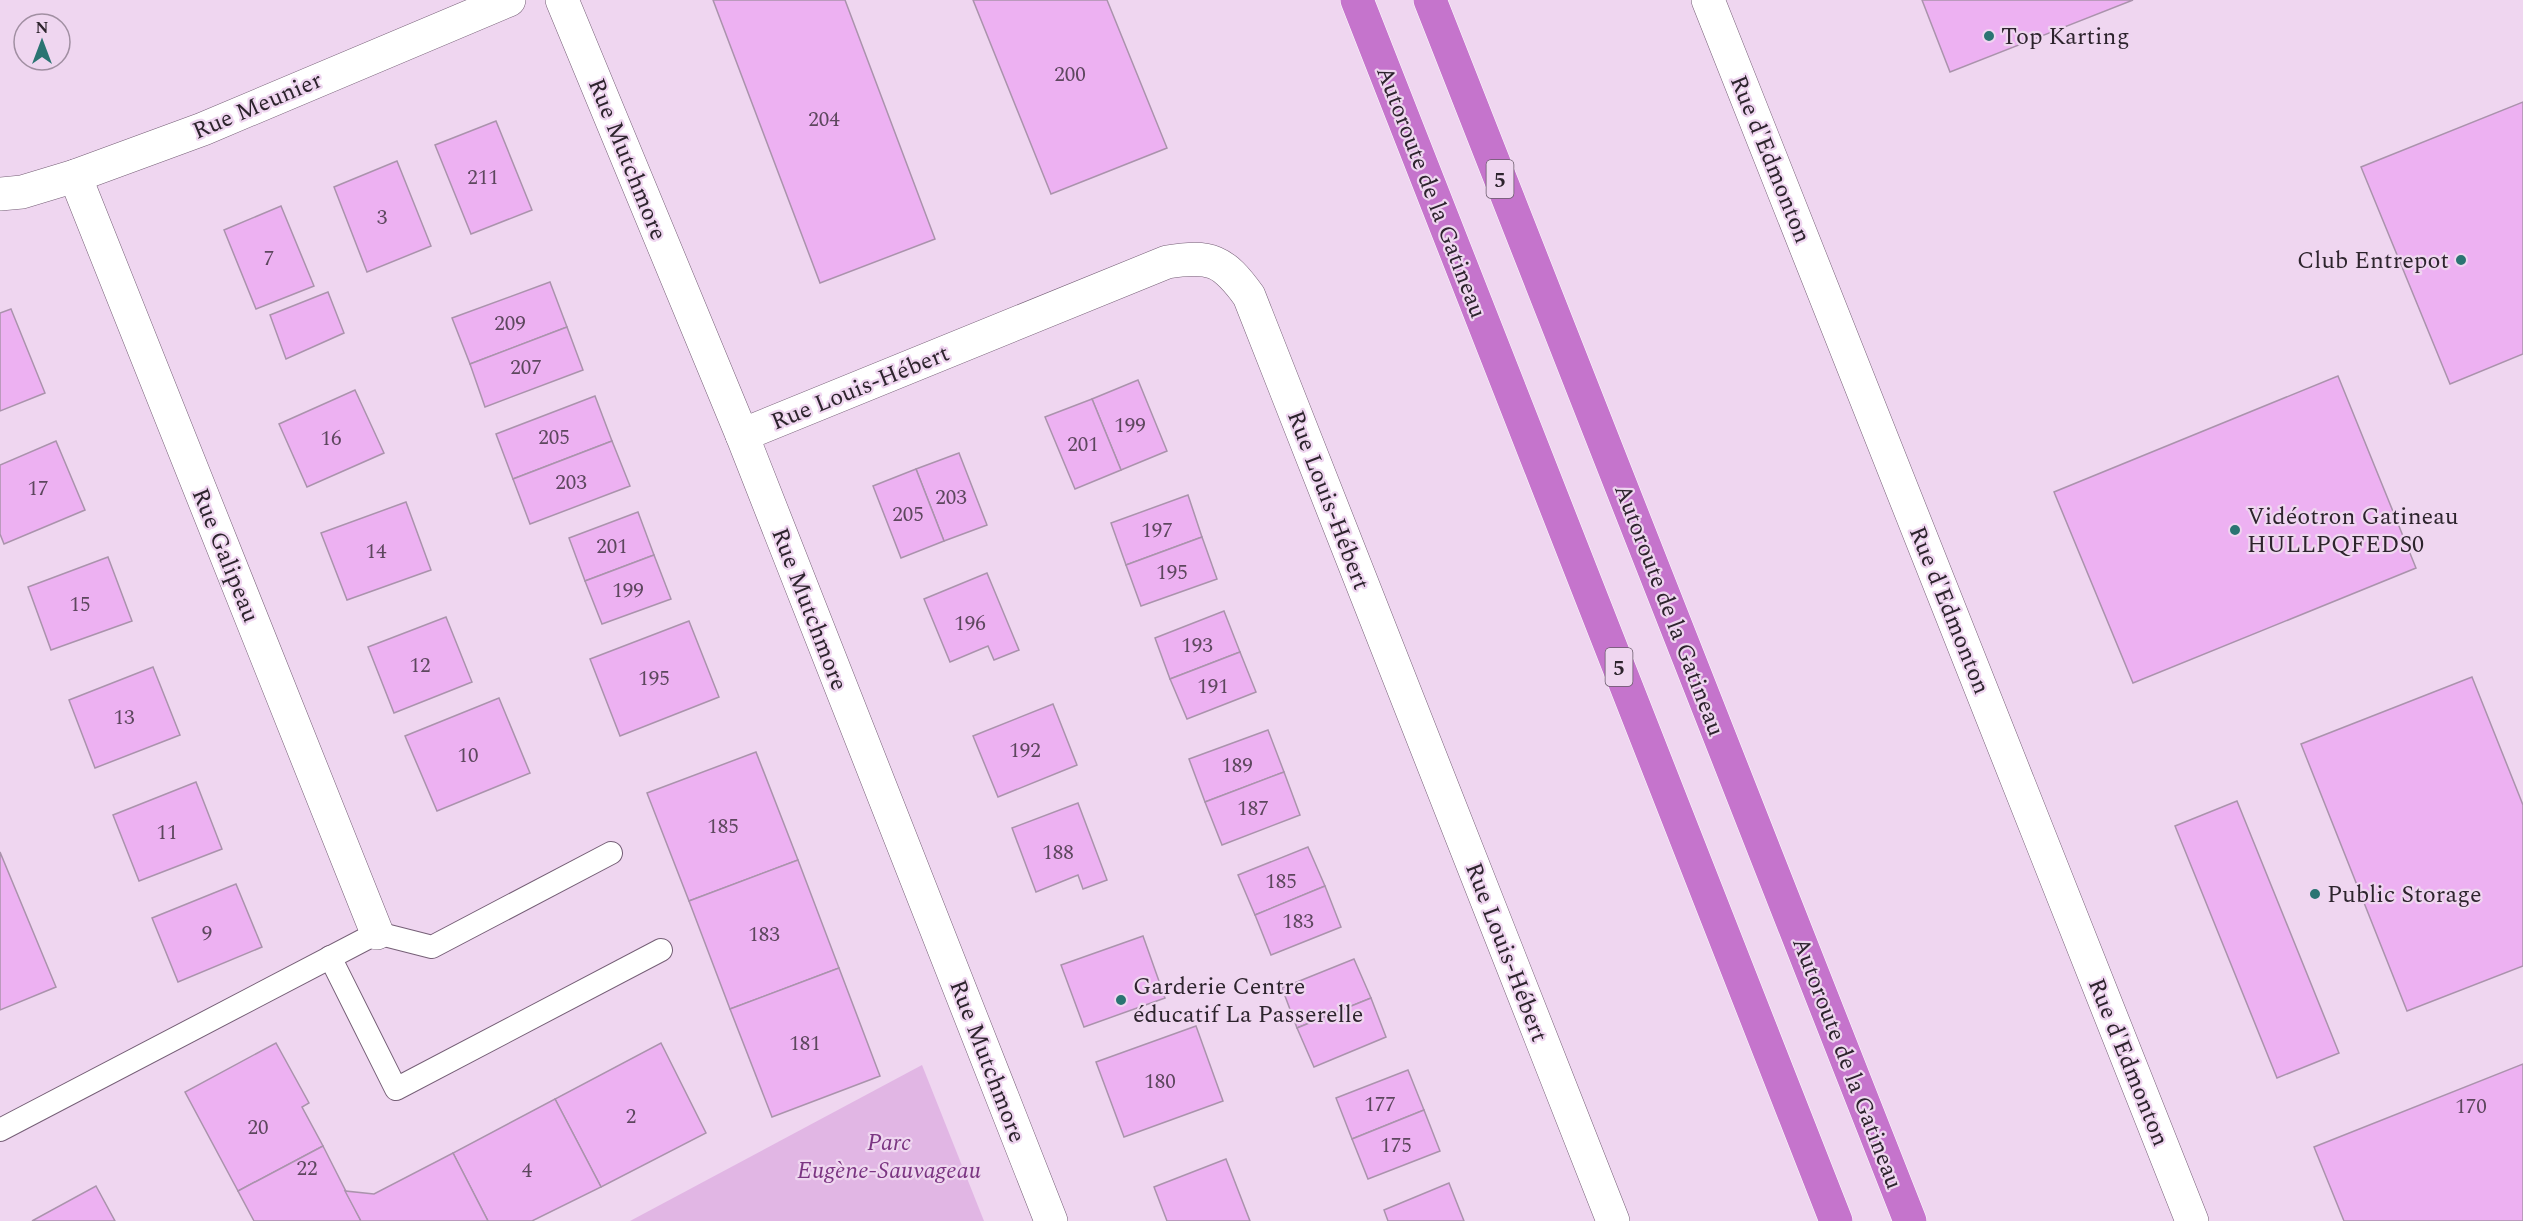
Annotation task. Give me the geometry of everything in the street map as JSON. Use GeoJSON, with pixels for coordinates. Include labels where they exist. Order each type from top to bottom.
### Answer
{"type":"FeatureCollection","features":[{"type":"Feature","properties":{"kind":"highway","name":"Autoroute de la Gatineau"},"geometry":{"type":"LineString","coordinates":[[1357,0],[1836,1221]]}},
{"type":"Feature","properties":{"kind":"highway","name":"Autoroute de la Gatineau"},"geometry":{"type":"LineString","coordinates":[[1430,0],[1910,1221]]}},
{"type":"Feature","properties":{"kind":"street","name":"Rue Meunier"},"geometry":{"type":"LineString","coordinates":[[0,194],[22,192],[75,176],[203,129],[509,0]]}},
{"type":"Feature","properties":{"kind":"street","name":"Rue Mutchmore"},"geometry":{"type":"LineString","coordinates":[[562,0],[742,435],[1051,1221]]}},
{"type":"Feature","properties":{"kind":"street","name":"Rue d'Edmonton"},"geometry":{"type":"LineString","coordinates":[[1708,0],[2192,1221]]}},
{"type":"Feature","properties":{"kind":"street","name":"Rue Galipeau"},"geometry":{"type":"LineString","coordinates":[[75,176],[377,933]]}},
{"type":"Feature","properties":{"kind":"street","name":"Rue Louis-Hébert"},"geometry":{"type":"LineString","coordinates":[[742,435],[1167,262],[1195,257],[1216,263],[1235,276],[1249,296],[1613,1221]]}},
{"type":"Feature","properties":{"kind":"lane"},"geometry":{"type":"LineString","coordinates":[[0,1130],[377,933],[432,947],[611,853]]}},
{"type":"Feature","properties":{"kind":"lane"},"geometry":{"type":"LineString","coordinates":[[330,957],[396,1089],[661,950]]}},
{"type":"Feature","properties":{"kind":"green space","name":"Parc Eugène-Sauvageau"},"geometry":{"type":"Polygon","coordinates":[[[922,1065],[984,1221],[630,1221],[922,1065]]]}},
{"type":"Feature","properties":{"kind":"building"},"geometry":{"type":"Polygon","coordinates":[[[713,0],[845,0],[935,239],[820,283],[713,0]]]}},
{"type":"Feature","properties":{"kind":"building"},"geometry":{"type":"Polygon","coordinates":[[[973,0],[1107,0],[1167,148],[1051,194],[973,0]]]}},
{"type":"Feature","properties":{"kind":"building","name":"Top Karting"},"geometry":{"type":"Polygon","coordinates":[[[1922,0],[2133,0],[1950,72],[1922,0]]]}},
{"type":"Feature","properties":{"kind":"building","name":"Club Entrepot"},"geometry":{"type":"Polygon","coordinates":[[[2523,102],[2523,354],[2450,384],[2361,167],[2523,102]]]}},
{"type":"Feature","properties":{"kind":"building"},"geometry":{"type":"Polygon","coordinates":[[[496,121],[532,210],[471,234],[435,145],[496,121]]]}},
{"type":"Feature","properties":{"kind":"building"},"geometry":{"type":"Polygon","coordinates":[[[397,161],[431,246],[367,272],[334,187],[397,161]]]}},
{"type":"Feature","properties":{"kind":"building"},"geometry":{"type":"Polygon","coordinates":[[[281,206],[314,286],[256,309],[224,230],[281,206]]]}},
{"type":"Feature","properties":{"kind":"building"},"geometry":{"type":"Polygon","coordinates":[[[550,282],[567,327],[470,364],[452,318],[550,282]]]}},
{"type":"Feature","properties":{"kind":"building"},"geometry":{"type":"Polygon","coordinates":[[[328,292],[344,333],[286,359],[270,315],[328,292]]]}},
{"type":"Feature","properties":{"kind":"building"},"geometry":{"type":"Polygon","coordinates":[[[11,309],[45,393],[0,411],[0,313],[11,309]]]}},
{"type":"Feature","properties":{"kind":"building"},"geometry":{"type":"Polygon","coordinates":[[[567,327],[583,370],[485,407],[470,364],[567,327]]]}},
{"type":"Feature","properties":{"kind":"building","name":"Vidéotron Gatineau HULLPQFEDS0"},"geometry":{"type":"Polygon","coordinates":[[[2338,376],[2416,568],[2133,683],[2054,492],[2338,376]]]}},
{"type":"Feature","properties":{"kind":"building"},"geometry":{"type":"Polygon","coordinates":[[[1138,380],[1167,451],[1121,470],[1092,399],[1138,380]]]}},
{"type":"Feature","properties":{"kind":"building"},"geometry":{"type":"Polygon","coordinates":[[[355,390],[384,453],[307,487],[279,424],[355,390]]]}},
{"type":"Feature","properties":{"kind":"building"},"geometry":{"type":"Polygon","coordinates":[[[595,396],[612,441],[513,479],[496,434],[595,396]]]}},
{"type":"Feature","properties":{"kind":"building"},"geometry":{"type":"Polygon","coordinates":[[[1092,399],[1121,470],[1075,489],[1045,417],[1092,399]]]}},
{"type":"Feature","properties":{"kind":"building"},"geometry":{"type":"Polygon","coordinates":[[[56,441],[85,510],[4,544],[0,534],[0,465],[56,441]]]}},
{"type":"Feature","properties":{"kind":"building"},"geometry":{"type":"Polygon","coordinates":[[[612,441],[630,486],[530,524],[513,479],[612,441]]]}},
{"type":"Feature","properties":{"kind":"building"},"geometry":{"type":"Polygon","coordinates":[[[959,453],[987,525],[944,541],[916,469],[959,453]]]}},
{"type":"Feature","properties":{"kind":"building"},"geometry":{"type":"Polygon","coordinates":[[[916,469],[944,541],[901,558],[873,486],[916,469]]]}},
{"type":"Feature","properties":{"kind":"building"},"geometry":{"type":"Polygon","coordinates":[[[1188,495],[1202,537],[1126,565],[1111,523],[1188,495]]]}},
{"type":"Feature","properties":{"kind":"building"},"geometry":{"type":"Polygon","coordinates":[[[406,502],[431,570],[347,600],[321,533],[406,502]]]}},
{"type":"Feature","properties":{"kind":"building"},"geometry":{"type":"Polygon","coordinates":[[[638,512],[654,555],[585,581],[569,538],[638,512]]]}},
{"type":"Feature","properties":{"kind":"building"},"geometry":{"type":"Polygon","coordinates":[[[1202,537],[1217,579],[1141,606],[1126,565],[1202,537]]]}},
{"type":"Feature","properties":{"kind":"building"},"geometry":{"type":"Polygon","coordinates":[[[654,555],[671,599],[602,624],[585,581],[654,555]]]}},
{"type":"Feature","properties":{"kind":"building"},"geometry":{"type":"Polygon","coordinates":[[[108,557],[132,621],[51,650],[28,587],[108,557]]]}},
{"type":"Feature","properties":{"kind":"building"},"geometry":{"type":"Polygon","coordinates":[[[987,573],[1019,650],[994,660],[988,646],[950,662],[924,599],[987,573]]]}},
{"type":"Feature","properties":{"kind":"building"},"geometry":{"type":"Polygon","coordinates":[[[1224,611],[1240,652],[1170,679],[1155,638],[1224,611]]]}},
{"type":"Feature","properties":{"kind":"building"},"geometry":{"type":"Polygon","coordinates":[[[446,617],[472,682],[394,713],[368,647],[446,617]]]}},
{"type":"Feature","properties":{"kind":"building"},"geometry":{"type":"Polygon","coordinates":[[[689,621],[719,697],[620,736],[590,659],[689,621]]]}},
{"type":"Feature","properties":{"kind":"building"},"geometry":{"type":"Polygon","coordinates":[[[1240,652],[1256,692],[1187,719],[1170,679],[1240,652]]]}},
{"type":"Feature","properties":{"kind":"building"},"geometry":{"type":"Polygon","coordinates":[[[153,667],[180,735],[95,768],[69,700],[153,667]]]}},
{"type":"Feature","properties":{"kind":"building"},"geometry":{"type":"Polygon","coordinates":[[[2472,677],[2523,805],[2523,966],[2407,1011],[2301,744],[2472,677]]]}},
{"type":"Feature","properties":{"kind":"building"},"geometry":{"type":"Polygon","coordinates":[[[499,698],[530,773],[437,811],[405,736],[499,698]]]}},
{"type":"Feature","properties":{"kind":"building"},"geometry":{"type":"Polygon","coordinates":[[[1053,704],[1077,765],[998,797],[973,736],[1053,704]]]}},
{"type":"Feature","properties":{"kind":"building"},"geometry":{"type":"Polygon","coordinates":[[[1268,730],[1284,772],[1205,802],[1189,759],[1268,730]]]}},
{"type":"Feature","properties":{"kind":"building"},"geometry":{"type":"Polygon","coordinates":[[[756,752],[798,860],[689,901],[647,793],[756,752]]]}},
{"type":"Feature","properties":{"kind":"building"},"geometry":{"type":"Polygon","coordinates":[[[1284,772],[1300,815],[1222,845],[1205,802],[1284,772]]]}},
{"type":"Feature","properties":{"kind":"building"},"geometry":{"type":"Polygon","coordinates":[[[196,782],[222,849],[139,881],[113,815],[196,782]]]}},
{"type":"Feature","properties":{"kind":"building"},"geometry":{"type":"Polygon","coordinates":[[[2237,801],[2339,1053],[2277,1078],[2175,826],[2237,801]]]}},
{"type":"Feature","properties":{"kind":"building"},"geometry":{"type":"Polygon","coordinates":[[[1078,803],[1107,880],[1083,889],[1078,875],[1036,892],[1012,828],[1078,803]]]}},
{"type":"Feature","properties":{"kind":"building"},"geometry":{"type":"Polygon","coordinates":[[[1308,847],[1325,886],[1255,915],[1238,875],[1308,847]]]}},
{"type":"Feature","properties":{"kind":"building"},"geometry":{"type":"Polygon","coordinates":[[[0,852],[56,987],[0,1010],[0,852]]]}},
{"type":"Feature","properties":{"kind":"building"},"geometry":{"type":"Polygon","coordinates":[[[798,860],[839,968],[730,1009],[689,901],[798,860]]]}},
{"type":"Feature","properties":{"kind":"building"},"geometry":{"type":"Polygon","coordinates":[[[236,884],[262,947],[178,982],[152,918],[236,884]]]}},
{"type":"Feature","properties":{"kind":"building"},"geometry":{"type":"Polygon","coordinates":[[[1325,886],[1341,927],[1271,955],[1255,915],[1325,886]]]}},
{"type":"Feature","properties":{"kind":"building"},"geometry":{"type":"Polygon","coordinates":[[[1143,936],[1165,998],[1084,1027],[1061,965],[1143,936]]]}},
{"type":"Feature","properties":{"kind":"building"},"geometry":{"type":"Polygon","coordinates":[[[1354,959],[1371,998],[1297,1028],[1282,988],[1354,959]]]}},
{"type":"Feature","properties":{"kind":"building"},"geometry":{"type":"Polygon","coordinates":[[[839,968],[880,1076],[772,1117],[730,1009],[839,968]]]}},
{"type":"Feature","properties":{"kind":"building"},"geometry":{"type":"Polygon","coordinates":[[[1371,998],[1386,1037],[1314,1067],[1297,1028],[1371,998]]]}},
{"type":"Feature","properties":{"kind":"building"},"geometry":{"type":"Polygon","coordinates":[[[1196,1026],[1223,1101],[1124,1137],[1096,1062],[1196,1026]]]}},
{"type":"Feature","properties":{"kind":"building"},"geometry":{"type":"Polygon","coordinates":[[[276,1043],[309,1103],[302,1107],[323,1146],[238,1191],[185,1092],[276,1043]]]}},
{"type":"Feature","properties":{"kind":"building"},"geometry":{"type":"Polygon","coordinates":[[[661,1043],[706,1133],[601,1187],[555,1099],[661,1043]]]}},
{"type":"Feature","properties":{"kind":"building"},"geometry":{"type":"Polygon","coordinates":[[[2523,1064],[2523,1221],[2344,1221],[2314,1147],[2523,1064]]]}},
{"type":"Feature","properties":{"kind":"building"},"geometry":{"type":"Polygon","coordinates":[[[1408,1070],[1424,1110],[1352,1139],[1336,1098],[1408,1070]]]}},
{"type":"Feature","properties":{"kind":"building"},"geometry":{"type":"Polygon","coordinates":[[[555,1099],[601,1187],[532,1221],[488,1221],[453,1153],[555,1099]]]}},
{"type":"Feature","properties":{"kind":"building"},"geometry":{"type":"Polygon","coordinates":[[[1424,1110],[1440,1151],[1368,1179],[1352,1139],[1424,1110]]]}},
{"type":"Feature","properties":{"kind":"building"},"geometry":{"type":"Polygon","coordinates":[[[323,1146],[361,1221],[254,1221],[238,1191],[323,1146]]]}},
{"type":"Feature","properties":{"kind":"building"},"geometry":{"type":"Polygon","coordinates":[[[453,1153],[488,1221],[361,1221],[345,1191],[374,1194],[453,1153]]]}},
{"type":"Feature","properties":{"kind":"building"},"geometry":{"type":"Polygon","coordinates":[[[1226,1159],[1250,1221],[1167,1221],[1154,1187],[1226,1159]]]}},
{"type":"Feature","properties":{"kind":"building"},"geometry":{"type":"Polygon","coordinates":[[[1449,1183],[1464,1221],[1388,1221],[1384,1210],[1449,1183]]]}},
{"type":"Feature","properties":{"kind":"building"},"geometry":{"type":"Polygon","coordinates":[[[96,1186],[115,1221],[32,1221],[96,1186]]]}},
{"type":"Feature","properties":{"kind":"place","name":"Top Karting"},"geometry":{"type":"Point","coordinates":[1989,36]}},
{"type":"Feature","properties":{"kind":"place","name":"Club Entrepot"},"geometry":{"type":"Point","coordinates":[2461,260]}},
{"type":"Feature","properties":{"kind":"place","name":"Vidéotron Gatineau HULLPQFEDS0"},"geometry":{"type":"Point","coordinates":[2235,530]}},
{"type":"Feature","properties":{"kind":"place","name":"Public Storage"},"geometry":{"type":"Point","coordinates":[2315,894]}},
{"type":"Feature","properties":{"kind":"place","name":"Garderie Centre éducatif La Passerelle"},"geometry":{"type":"Point","coordinates":[1121,1000]}}]}
